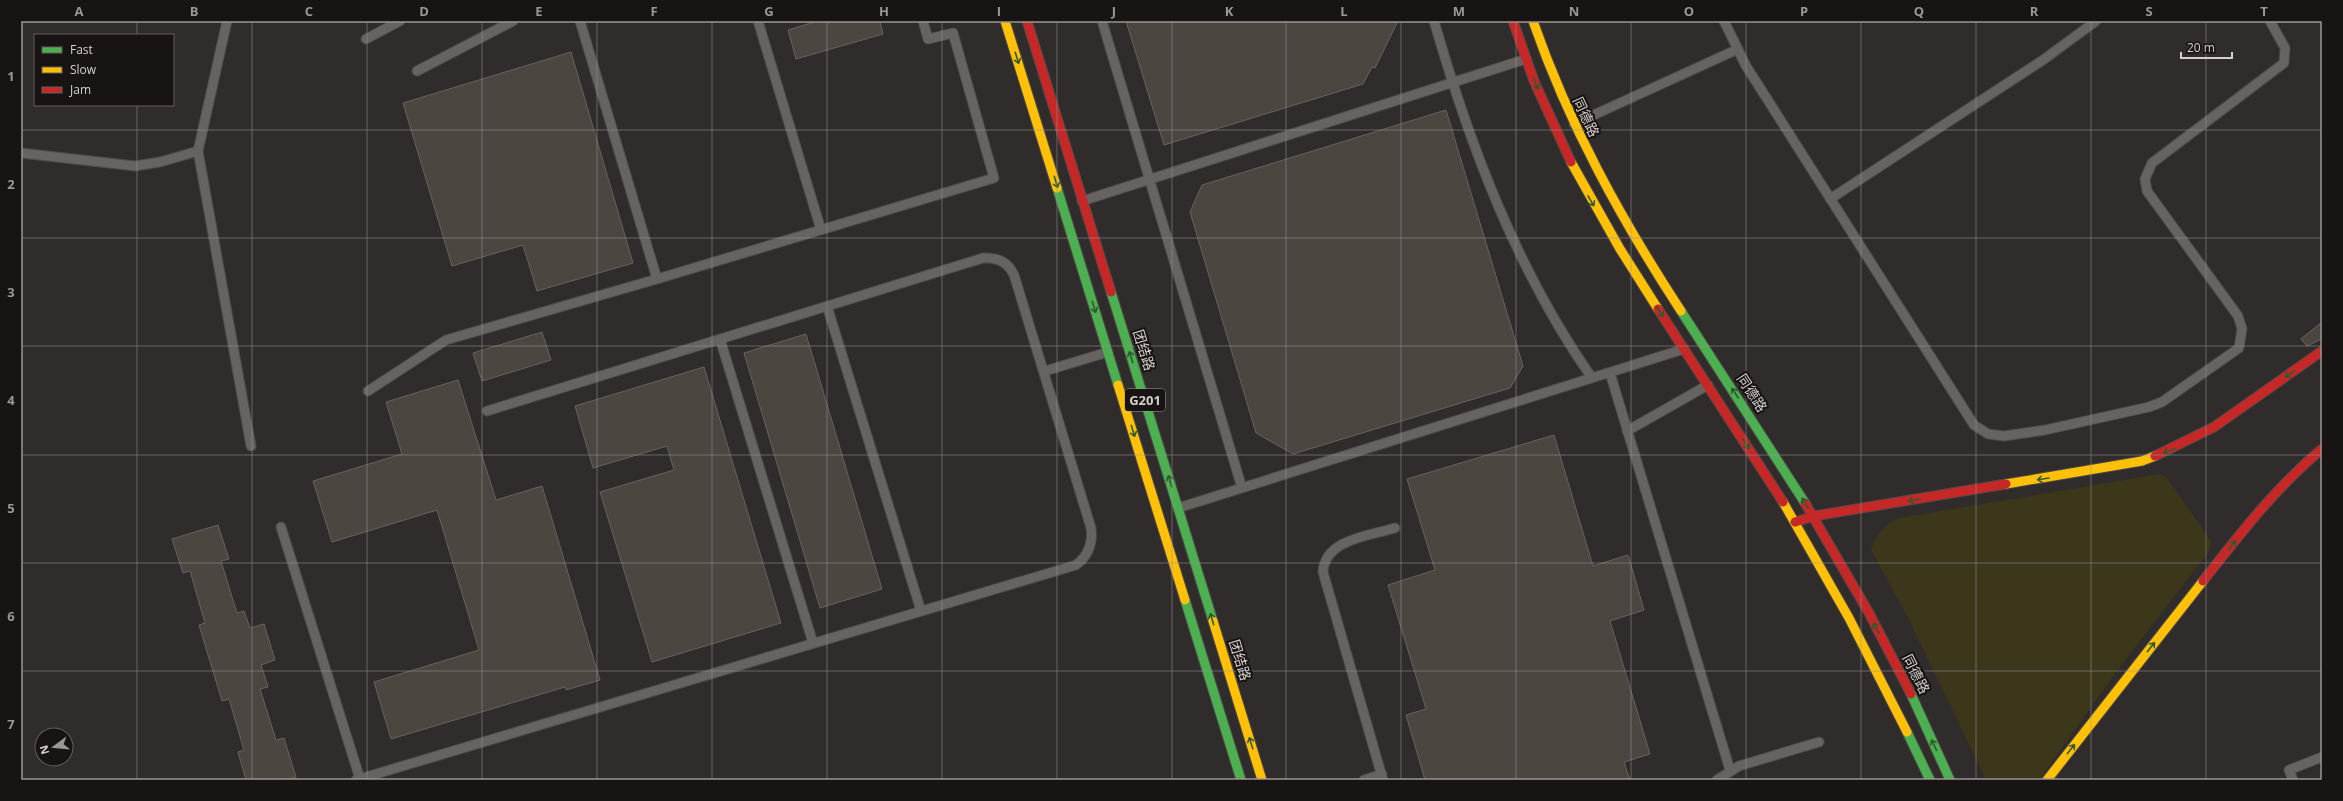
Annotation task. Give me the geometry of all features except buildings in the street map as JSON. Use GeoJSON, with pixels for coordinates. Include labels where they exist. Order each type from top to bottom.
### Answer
{"type":"FeatureCollection","features":[{"type":"Feature","properties":{"kind":"main road","name":"G201"},"geometry":{"type":"LineString","coordinates":[[1005,21],[1241,780]]}},
{"type":"Feature","properties":{"kind":"main road","name":"团结路"},"geometry":{"type":"LineString","coordinates":[[1026,21],[1262,780]]}},
{"type":"Feature","properties":{"kind":"main road"},"geometry":{"type":"LineString","coordinates":[[1513,21],[1526,59],[1551,120],[1583,186],[1629,264],[1795,522],[1871,658],[1930,780]]}},
{"type":"Feature","properties":{"kind":"main road","name":"同德路"},"geometry":{"type":"LineString","coordinates":[[1533,21],[1574,124],[1599,177],[1625,222],[1814,516],[1888,650],[1950,780]]}},
{"type":"Feature","properties":{"kind":"main road"},"geometry":{"type":"LineString","coordinates":[[1795,522],[1814,516],[2142,460],[2183,445],[2211,430],[2322,351]]}},
{"type":"Feature","properties":{"kind":"main road"},"geometry":{"type":"LineString","coordinates":[[2047,780],[2254,516],[2298,468],[2322,448]]}},
{"type":"Feature","properties":{"kind":"lane"},"geometry":{"type":"LineString","coordinates":[[227,21],[198,151],[251,446]]}},
{"type":"Feature","properties":{"kind":"lane"},"geometry":{"type":"LineString","coordinates":[[366,39],[400,21]]}},
{"type":"Feature","properties":{"kind":"lane"},"geometry":{"type":"LineString","coordinates":[[417,71],[513,21]]}},
{"type":"Feature","properties":{"kind":"lane"},"geometry":{"type":"LineString","coordinates":[[580,21],[657,279]]}},
{"type":"Feature","properties":{"kind":"lane"},"geometry":{"type":"LineString","coordinates":[[758,21],[821,230]]}},
{"type":"Feature","properties":{"kind":"lane"},"geometry":{"type":"LineString","coordinates":[[368,391],[446,340],[657,279],[994,178],[953,33],[928,39],[923,21]]}},
{"type":"Feature","properties":{"kind":"lane"},"geometry":{"type":"LineString","coordinates":[[1102,21],[1242,488]]}},
{"type":"Feature","properties":{"kind":"lane"},"geometry":{"type":"LineString","coordinates":[[1434,21],[1452,83],[1522,261],[1554,321],[1592,378]]}},
{"type":"Feature","properties":{"kind":"lane"},"geometry":{"type":"LineString","coordinates":[[1724,21],[1738,49],[1830,199],[1974,426],[1981,431],[1996,436],[2045,430],[2148,407],[2162,402],[2239,348],[2242,330],[2238,316],[2147,191],[2146,173],[2152,163],[2280,68],[2284,63],[2286,53],[2270,21]]}},
{"type":"Feature","properties":{"kind":"lane"},"geometry":{"type":"LineString","coordinates":[[1830,199],[2043,60],[2096,21]]}},
{"type":"Feature","properties":{"kind":"lane"},"geometry":{"type":"LineString","coordinates":[[1574,124],[1738,49]]}},
{"type":"Feature","properties":{"kind":"lane"},"geometry":{"type":"LineString","coordinates":[[1082,201],[1526,59]]}},
{"type":"Feature","properties":{"kind":"lane"},"geometry":{"type":"LineString","coordinates":[[21,153],[135,166],[160,162],[198,151]]}},
{"type":"Feature","properties":{"kind":"lane"},"geometry":{"type":"LineString","coordinates":[[280,527],[358,780],[1076,565],[1089,550],[1091,543],[1091,528],[1045,372],[1013,272],[999,260],[983,258],[487,411]]}},
{"type":"Feature","properties":{"kind":"lane"},"geometry":{"type":"LineString","coordinates":[[827,306],[921,611]]}},
{"type":"Feature","properties":{"kind":"lane"},"geometry":{"type":"LineString","coordinates":[[720,339],[813,643]]}},
{"type":"Feature","properties":{"kind":"lane"},"geometry":{"type":"LineString","coordinates":[[1178,508],[1684,349]]}},
{"type":"Feature","properties":{"kind":"lane"},"geometry":{"type":"LineString","coordinates":[[1045,372],[1108,352]]}},
{"type":"Feature","properties":{"kind":"lane"},"geometry":{"type":"LineString","coordinates":[[1610,373],[1730,770]]}},
{"type":"Feature","properties":{"kind":"lane"},"geometry":{"type":"LineString","coordinates":[[1627,431],[1708,385]]}},
{"type":"Feature","properties":{"kind":"lane"},"geometry":{"type":"LineString","coordinates":[[1364,780],[1383,777],[1323,572],[1327,556],[1338,546],[1396,528]]}},
{"type":"Feature","properties":{"kind":"lane"},"geometry":{"type":"LineString","coordinates":[[1717,780],[1730,770],[1819,742]]}},
{"type":"Feature","properties":{"kind":"lane"},"geometry":{"type":"LineString","coordinates":[[2293,780],[2289,770],[2322,757]]}},
{"type":"Feature","properties":{"kind":"shaded area"},"geometry":{"type":"Polygon","coordinates":[[[2160,474],[2167,478],[2211,541],[2210,550],[2117,671],[2039,780],[1986,780],[1907,616],[1871,550],[1875,540],[1889,524],[1898,518],[2160,474]]]}},
{"type":"Feature","properties":{"kind":"traffic: fast"},"geometry":{"type":"LineString","coordinates":[[1057,188],[1118,385]]}},
{"type":"Feature","properties":{"kind":"traffic: fast"},"geometry":{"type":"LineString","coordinates":[[1111,292],[1213,621]]}},
{"type":"Feature","properties":{"kind":"traffic: fast"},"geometry":{"type":"LineString","coordinates":[[1681,311],[1805,503]]}},
{"type":"Feature","properties":{"kind":"traffic: fast"},"geometry":{"type":"LineString","coordinates":[[1185,600],[1241,780]]}},
{"type":"Feature","properties":{"kind":"traffic: fast"},"geometry":{"type":"LineString","coordinates":[[1911,694],[1950,780]]}},
{"type":"Feature","properties":{"kind":"traffic: fast"},"geometry":{"type":"LineString","coordinates":[[1907,732],[1930,780]]}},
{"type":"Feature","properties":{"kind":"traffic: slow"},"geometry":{"type":"LineString","coordinates":[[1005,21],[1057,188]]}},
{"type":"Feature","properties":{"kind":"traffic: slow"},"geometry":{"type":"LineString","coordinates":[[1533,21],[1547,60],[1563,97],[1598,170],[1638,242],[1681,311]]}},
{"type":"Feature","properties":{"kind":"traffic: slow"},"geometry":{"type":"LineString","coordinates":[[1571,162],[1620,249],[1658,309]]}},
{"type":"Feature","properties":{"kind":"traffic: slow"},"geometry":{"type":"LineString","coordinates":[[1118,385],[1185,600]]}},
{"type":"Feature","properties":{"kind":"traffic: slow"},"geometry":{"type":"LineString","coordinates":[[2006,484],[2142,461],[2155,456]]}},
{"type":"Feature","properties":{"kind":"traffic: slow"},"geometry":{"type":"LineString","coordinates":[[1783,502],[1849,618],[1907,732]]}},
{"type":"Feature","properties":{"kind":"traffic: slow"},"geometry":{"type":"LineString","coordinates":[[2047,780],[2203,581]]}},
{"type":"Feature","properties":{"kind":"traffic: slow"},"geometry":{"type":"LineString","coordinates":[[1213,621],[1262,780]]}},
{"type":"Feature","properties":{"kind":"traffic: jam"},"geometry":{"type":"LineString","coordinates":[[1027,21],[1111,292]]}},
{"type":"Feature","properties":{"kind":"traffic: jam"},"geometry":{"type":"LineString","coordinates":[[1513,21],[1534,81],[1571,162]]}},
{"type":"Feature","properties":{"kind":"traffic: jam"},"geometry":{"type":"LineString","coordinates":[[1658,309],[1783,502]]}},
{"type":"Feature","properties":{"kind":"traffic: jam"},"geometry":{"type":"LineString","coordinates":[[2155,456],[2214,427],[2322,351]]}},
{"type":"Feature","properties":{"kind":"traffic: jam"},"geometry":{"type":"LineString","coordinates":[[2203,581],[2274,495],[2322,449]]}},
{"type":"Feature","properties":{"kind":"traffic: jam"},"geometry":{"type":"LineString","coordinates":[[1795,522],[1814,516],[2006,484]]}},
{"type":"Feature","properties":{"kind":"traffic: jam"},"geometry":{"type":"LineString","coordinates":[[1805,503],[1869,613],[1911,694]]}}]}
